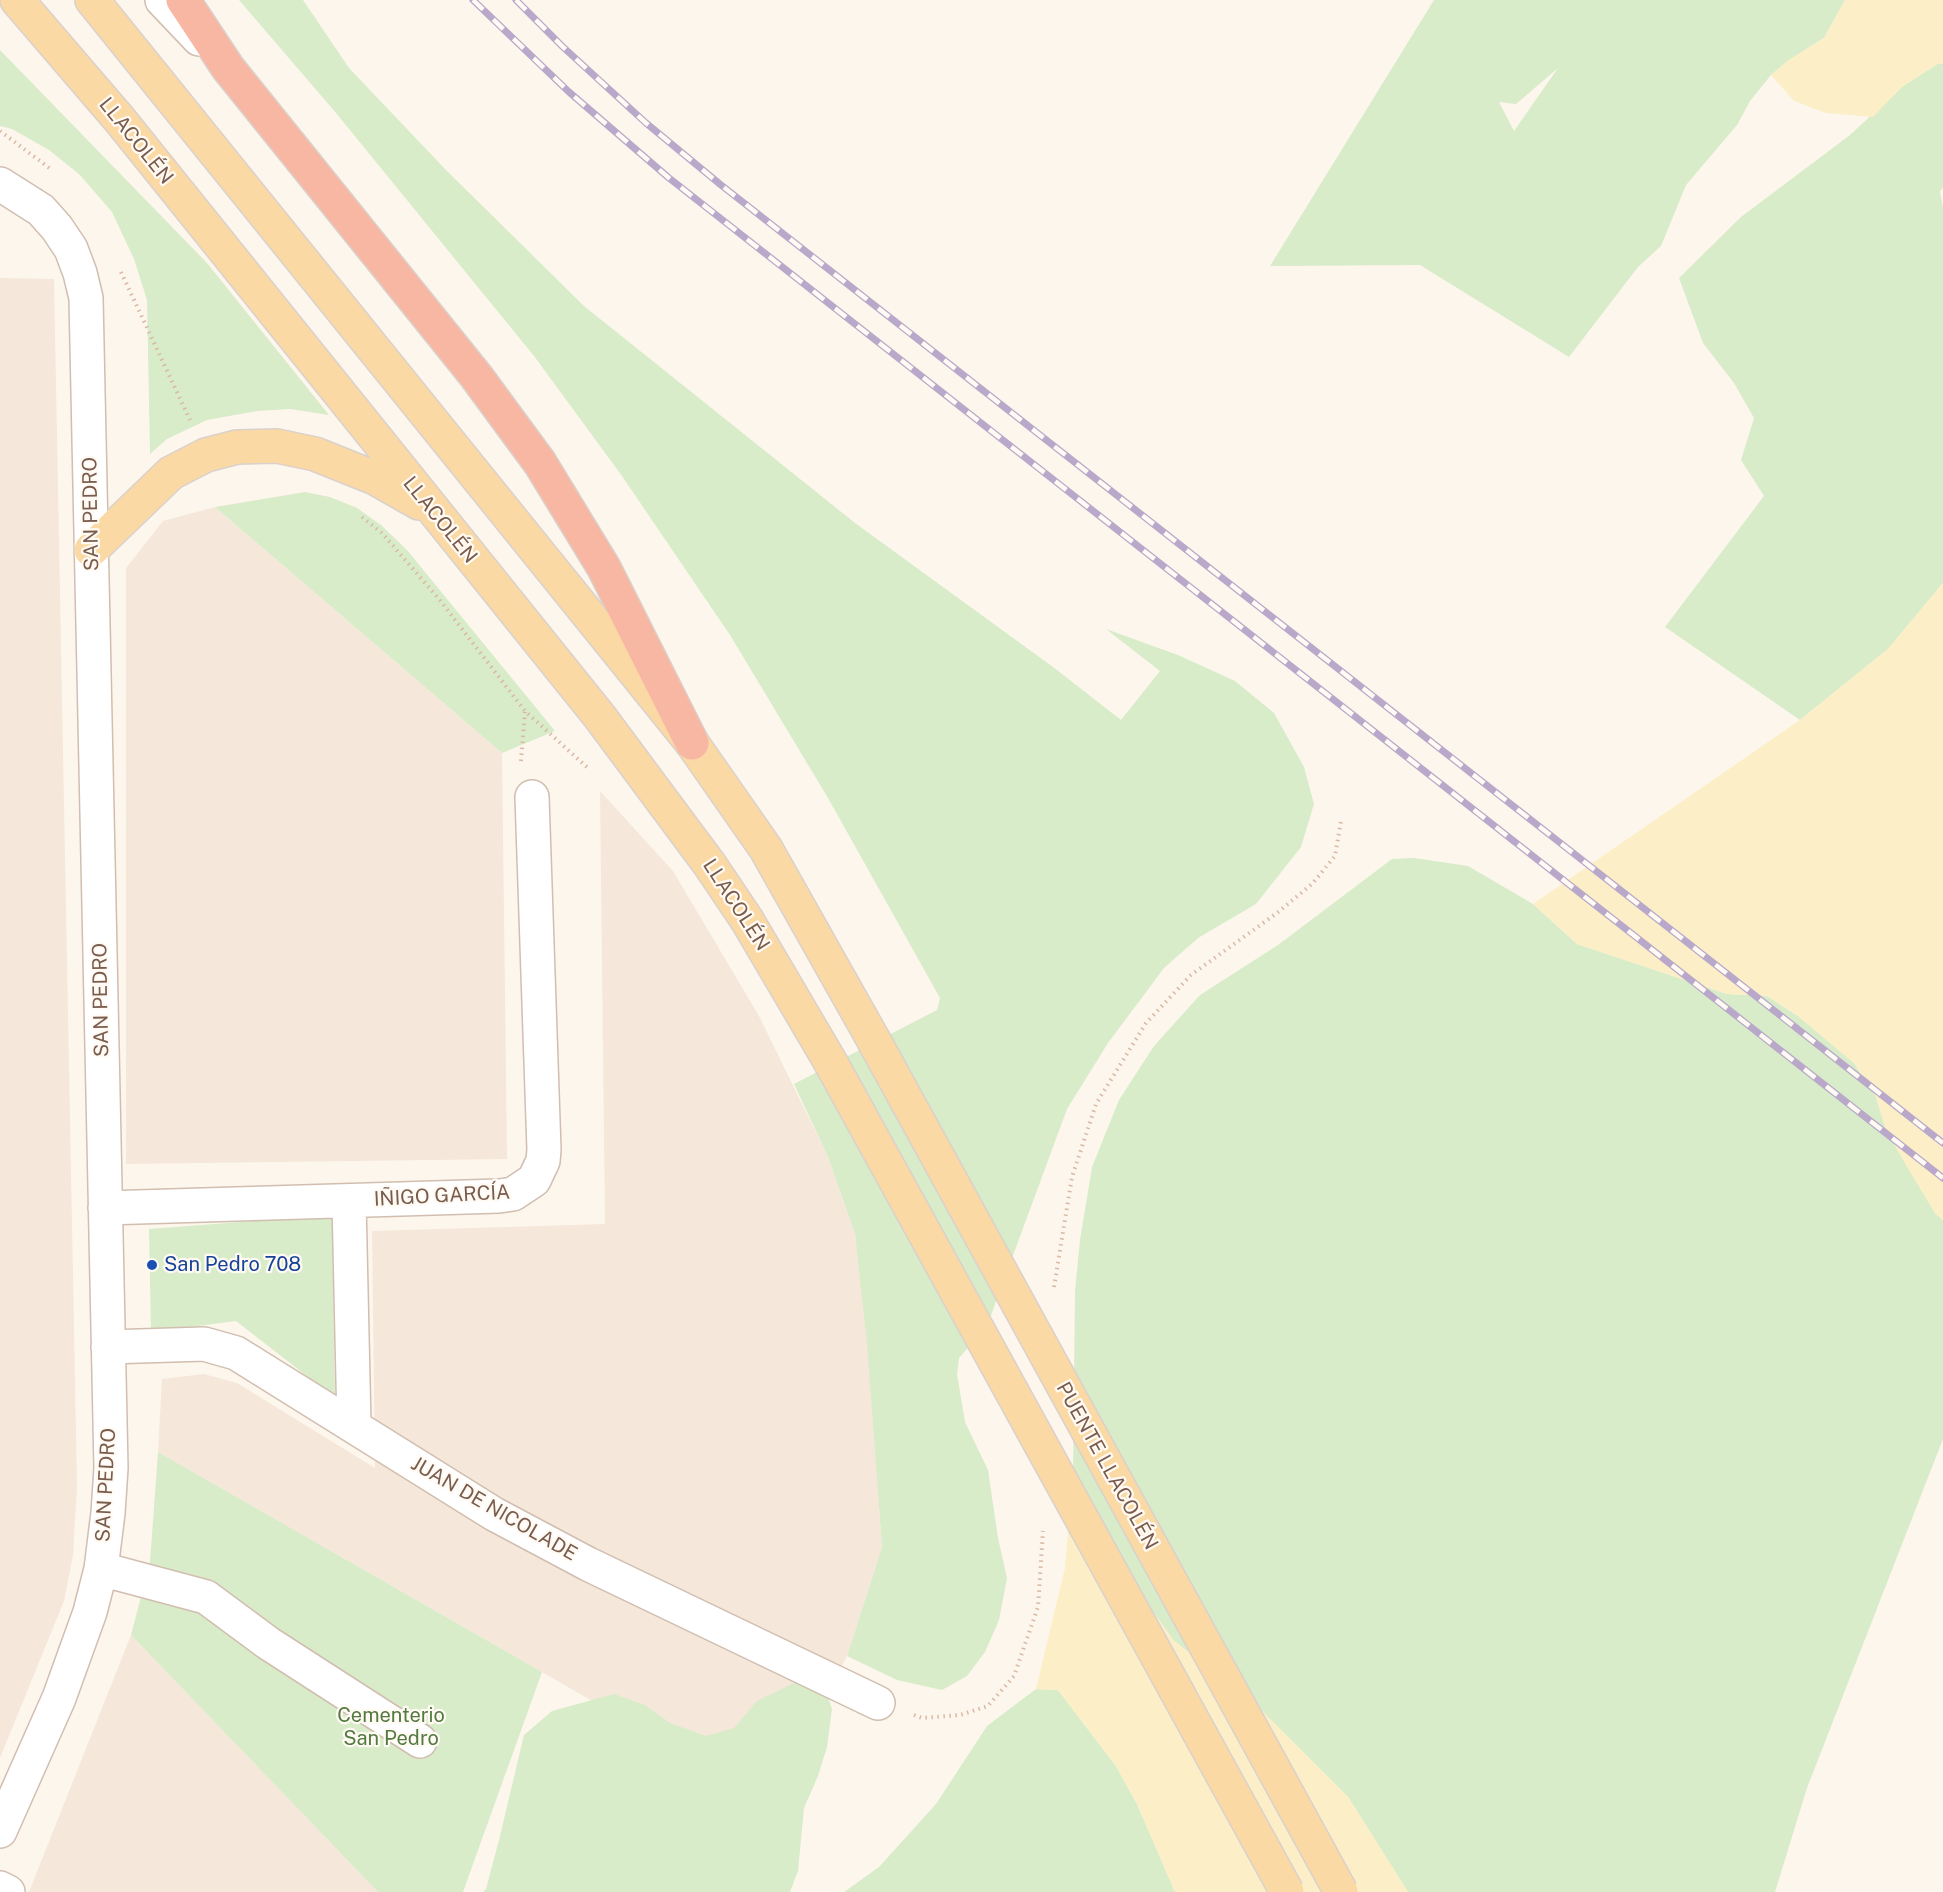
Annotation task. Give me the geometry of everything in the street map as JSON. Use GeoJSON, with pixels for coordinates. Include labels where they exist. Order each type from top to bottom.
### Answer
{"type":"FeatureCollection","features":[{"type":"Feature","properties":{"kind":"highway"},"geometry":{"type":"LineString","coordinates":[[183,0],[228,68],[476,376],[540,463],[604,568],[692,743]]}},
{"type":"Feature","properties":{"kind":"main road","name":"LLACOLÉN"},"geometry":{"type":"LineString","coordinates":[[17,0],[120,120],[600,717],[710,865],[791,991],[1287,1892]]}},
{"type":"Feature","properties":{"kind":"main road"},"geometry":{"type":"LineString","coordinates":[[92,0],[692,743]]}},
{"type":"Feature","properties":{"kind":"main road"},"geometry":{"type":"LineString","coordinates":[[91,550],[171,473],[207,455],[237,447],[277,446],[315,454],[375,478],[434,512]]}},
{"type":"Feature","properties":{"kind":"main road","name":"PUENTE LLACOLÉN"},"geometry":{"type":"LineString","coordinates":[[692,743],[766,849],[873,1039],[1341,1892]]}},
{"type":"Feature","properties":{"kind":"street"},"geometry":{"type":"LineString","coordinates":[[162,0],[228,68]]}},
{"type":"Feature","properties":{"kind":"street","name":"SAN PEDRO"},"geometry":{"type":"LineString","coordinates":[[0,184],[41,210],[71,249],[86,298],[111,1468],[108,1513],[100,1569],[90,1612],[59,1698],[0,1831]]}},
{"type":"Feature","properties":{"kind":"street","name":"IÑIGO GARCÍA"},"geometry":{"type":"LineString","coordinates":[[105,1208],[513,1194],[524,1189],[539,1171],[544,1150],[532,797]]}},
{"type":"Feature","properties":{"kind":"street"},"geometry":{"type":"LineString","coordinates":[[350,1201],[354,1425]]}},
{"type":"Feature","properties":{"kind":"street","name":"JUAN DE NICOLADE"},"geometry":{"type":"LineString","coordinates":[[108,1347],[184,1343],[224,1348],[248,1359],[494,1514],[588,1564],[878,1703]]}},
{"type":"Feature","properties":{"kind":"street"},"geometry":{"type":"LineString","coordinates":[[100,1569],[206,1598],[268,1643],[420,1741]]}},
{"type":"Feature","properties":{"kind":"street"},"geometry":{"type":"LineString","coordinates":[[0,1888],[8,1892]]}},
{"type":"Feature","properties":{"kind":"path"},"geometry":{"type":"LineString","coordinates":[[133,297],[207,455]]}},
{"type":"Feature","properties":{"kind":"path"},"geometry":{"type":"LineString","coordinates":[[357,512],[382,533],[432,591],[525,711],[519,774],[532,797]]}},
{"type":"Feature","properties":{"kind":"path"},"geometry":{"type":"LineString","coordinates":[[1053,1298],[1072,1177],[1096,1104],[1146,1023],[1191,975],[1277,913],[1312,884],[1335,856],[1341,821]]}},
{"type":"Feature","properties":{"kind":"path"},"geometry":{"type":"LineString","coordinates":[[878,1703],[922,1718],[960,1715],[988,1706],[1014,1676],[1038,1607],[1044,1520]]}},
{"type":"Feature","properties":{"kind":"shaded area"},"geometry":{"type":"Polygon","coordinates":[[[0,278],[54,279],[77,1486],[73,1555],[64,1601],[0,1758],[0,278]]]}},
{"type":"Feature","properties":{"kind":"shaded area"},"geometry":{"type":"Polygon","coordinates":[[[215,507],[502,753],[507,1159],[126,1164],[126,568],[163,521],[215,507]]]}},
{"type":"Feature","properties":{"kind":"shaded area"},"geometry":{"type":"Polygon","coordinates":[[[600,791],[673,871],[759,1016],[828,1157],[855,1234],[867,1337],[882,1547],[847,1656],[772,1804],[158,1452],[162,1379],[204,1374],[237,1383],[375,1468],[372,1231],[605,1224],[600,791]]]}},
{"type":"Feature","properties":{"kind":"shaded area"},"geometry":{"type":"Polygon","coordinates":[[[131,1635],[378,1892],[29,1892],[131,1635]]]}},
{"type":"Feature","properties":{"kind":"green space"},"geometry":{"type":"Polygon","coordinates":[[[239,0],[303,0],[349,68],[446,170],[584,306],[855,523],[1053,667],[1121,720],[1160,671],[1106,629],[1178,655],[1235,681],[1274,713],[1304,767],[1314,804],[1301,847],[1256,904],[1198,938],[1164,968],[1108,1043],[1067,1109],[987,1326],[959,1358],[957,1374],[965,1422],[988,1470],[998,1538],[1007,1578],[999,1620],[985,1652],[967,1676],[942,1690],[897,1680],[847,1656],[882,1547],[867,1344],[855,1234],[828,1157],[794,1084],[937,1010],[940,998],[828,798],[730,635],[622,476],[534,356],[336,113],[239,0]]]}},
{"type":"Feature","properties":{"kind":"green space"},"geometry":{"type":"Polygon","coordinates":[[[1434,0],[1845,0],[1824,38],[1789,60],[1771,75],[1750,101],[1737,125],[1686,185],[1661,246],[1638,267],[1569,357],[1420,265],[1270,266],[1434,0]],[[1558,68],[1516,104],[1499,102],[1514,131],[1558,68]]]}},
{"type":"Feature","properties":{"kind":"green space"},"geometry":{"type":"Polygon","coordinates":[[[0,50],[207,263],[329,415],[290,409],[257,411],[207,420],[167,439],[150,454],[147,300],[134,259],[112,212],[80,175],[49,150],[12,129],[0,126],[0,50]]]}},
{"type":"Feature","properties":{"kind":"green space"},"geometry":{"type":"Polygon","coordinates":[[[1939,63],[1943,64],[1943,187],[1940,192],[1943,207],[1943,583],[1888,649],[1800,720],[1665,627],[1764,496],[1741,460],[1754,418],[1734,383],[1703,343],[1679,278],[1741,217],[1850,135],[1903,86],[1939,63]]]}},
{"type":"Feature","properties":{"kind":"green space"},"geometry":{"type":"Polygon","coordinates":[[[305,492],[330,497],[357,508],[381,525],[407,550],[555,731],[502,753],[215,507],[305,492]]]}},
{"type":"Feature","properties":{"kind":"green space"},"geometry":{"type":"Polygon","coordinates":[[[1414,858],[1468,866],[1533,904],[1577,944],[1727,994],[1767,996],[1798,1016],[1854,1063],[1876,1097],[1886,1130],[1935,1213],[1943,1220],[1943,1439],[1807,1788],[1775,1892],[1408,1892],[1348,1797],[1247,1696],[1174,1641],[1112,1555],[1073,1477],[1075,1291],[1080,1240],[1092,1167],[1119,1100],[1154,1046],[1200,995],[1278,945],[1392,859],[1414,858]]]}},
{"type":"Feature","properties":{"kind":"green space"},"geometry":{"type":"Polygon","coordinates":[[[332,1215],[335,1398],[236,1321],[151,1332],[149,1229],[332,1215]]]}},
{"type":"Feature","properties":{"kind":"green space","name":"Cementerio San Pedro"},"geometry":{"type":"Polygon","coordinates":[[[158,1452],[542,1672],[463,1892],[378,1892],[131,1635],[150,1562],[158,1452]]]}},
{"type":"Feature","properties":{"kind":"green space"},"geometry":{"type":"Polygon","coordinates":[[[796,1682],[824,1685],[832,1709],[827,1747],[818,1776],[804,1808],[798,1871],[790,1892],[483,1892],[486,1889],[499,1840],[524,1735],[552,1711],[614,1694],[645,1705],[670,1723],[706,1736],[734,1728],[757,1701],[796,1682]]]}},
{"type":"Feature","properties":{"kind":"green space"},"geometry":{"type":"Polygon","coordinates":[[[1036,1689],[1058,1690],[1116,1766],[1137,1804],[1175,1892],[844,1892],[879,1867],[936,1804],[987,1726],[1036,1689]]]}},
{"type":"Feature","properties":{"kind":"sand"},"geometry":{"type":"Polygon","coordinates":[[[1845,0],[1943,0],[1943,64],[1939,63],[1903,86],[1873,117],[1826,113],[1794,101],[1771,75],[1789,60],[1824,38],[1845,0]]]}},
{"type":"Feature","properties":{"kind":"sand"},"geometry":{"type":"Polygon","coordinates":[[[1943,583],[1943,1220],[1935,1213],[1886,1130],[1876,1097],[1854,1063],[1798,1016],[1767,996],[1727,994],[1577,944],[1533,904],[1800,720],[1888,649],[1943,583]]]}},
{"type":"Feature","properties":{"kind":"sand"},"geometry":{"type":"Polygon","coordinates":[[[1073,1477],[1112,1555],[1174,1641],[1247,1696],[1348,1797],[1408,1892],[1175,1892],[1137,1804],[1116,1766],[1058,1690],[1036,1689],[1065,1568],[1073,1477]]]}},
{"type":"Feature","properties":{"kind":"railway"},"geometry":{"type":"LineString","coordinates":[[473,0],[569,92],[669,178],[1943,1178]]}},
{"type":"Feature","properties":{"kind":"railway"},"geometry":{"type":"LineString","coordinates":[[516,0],[563,47],[646,123],[721,185],[1943,1143]]}},
{"type":"Feature","properties":{"kind":"place","name":"San Pedro 708"},"geometry":{"type":"Point","coordinates":[152,1265]}}]}
